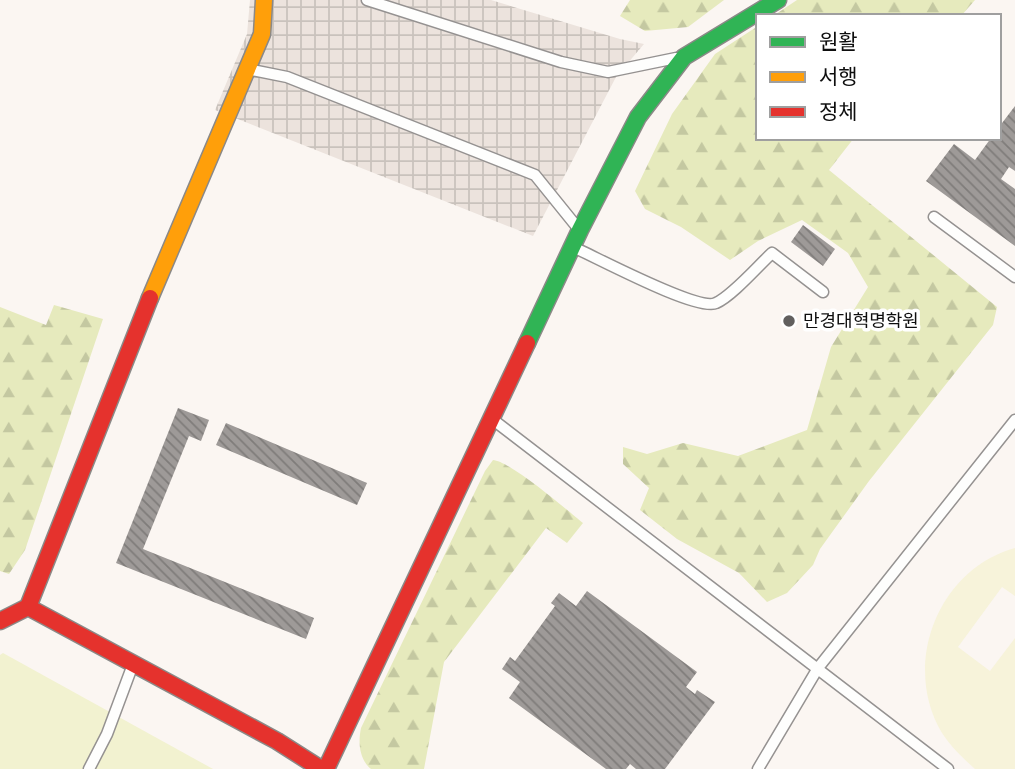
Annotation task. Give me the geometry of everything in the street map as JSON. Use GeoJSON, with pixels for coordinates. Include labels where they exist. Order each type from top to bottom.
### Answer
{"type":"FeatureCollection","features":[{"type":"Feature","properties":{"kind":"street"},"geometry":{"type":"LineString","coordinates":[[0,621],[28,607],[168,252],[262,34],[264,0]]}},
{"type":"Feature","properties":{"kind":"street"},"geometry":{"type":"LineString","coordinates":[[28,607],[324,769],[580,230],[638,117],[684,57],[778,0]]}},
{"type":"Feature","properties":{"kind":"lane"},"geometry":{"type":"LineString","coordinates":[[367,0],[561,62],[608,72],[684,57]]}},
{"type":"Feature","properties":{"kind":"lane"},"geometry":{"type":"LineString","coordinates":[[248,70],[288,76],[535,175],[580,230]]}},
{"type":"Feature","properties":{"kind":"lane"},"geometry":{"type":"LineString","coordinates":[[934,217],[1015,276]]}},
{"type":"Feature","properties":{"kind":"lane"},"geometry":{"type":"LineString","coordinates":[[573,246],[684,299],[704,305],[715,304],[725,297],[772,253],[823,292]]}},
{"type":"Feature","properties":{"kind":"lane"},"geometry":{"type":"LineString","coordinates":[[491,419],[948,769]]}},
{"type":"Feature","properties":{"kind":"lane"},"geometry":{"type":"LineString","coordinates":[[758,769],[818,668],[1015,420]]}},
{"type":"Feature","properties":{"kind":"lane"},"geometry":{"type":"LineString","coordinates":[[89,769],[107,734],[134,664]]}},
{"type":"Feature","properties":{"kind":"green space"},"geometry":{"type":"Polygon","coordinates":[[[630,0],[724,0],[688,27],[645,31],[620,16],[630,0]]]}},
{"type":"Feature","properties":{"kind":"green space"},"geometry":{"type":"Polygon","coordinates":[[[797,0],[975,0],[963,14],[776,14],[797,0]]]}},
{"type":"Feature","properties":{"kind":"green space"},"geometry":{"type":"Polygon","coordinates":[[[756,27],[756,140],[852,140],[829,170],[997,307],[993,325],[869,481],[820,549],[813,565],[787,593],[767,602],[739,573],[677,539],[640,510],[649,488],[623,464],[623,447],[647,454],[683,443],[738,456],[807,430],[831,347],[868,287],[848,253],[802,220],[758,241],[730,260],[681,227],[645,209],[635,191],[672,114],[715,54],[756,27]]]}},
{"type":"Feature","properties":{"kind":"green space"},"geometry":{"type":"Polygon","coordinates":[[[54,305],[103,319],[25,550],[9,574],[0,571],[0,307],[46,325],[54,305]]]}},
{"type":"Feature","properties":{"kind":"green space"},"geometry":{"type":"Polygon","coordinates":[[[493,460],[525,477],[583,523],[567,543],[546,528],[444,662],[424,769],[371,769],[360,750],[361,728],[485,471],[493,460]]]}},
{"type":"Feature","properties":{"kind":"green space"},"geometry":{"type":"Polygon","coordinates":[[[3,653],[213,769],[0,769],[0,655],[3,653]]]}},
{"type":"Feature","properties":{"kind":"shaded area"},"geometry":{"type":"Polygon","coordinates":[[[250,0],[491,0],[644,44],[616,77],[533,236],[215,110],[247,34],[250,0]]]}},
{"type":"Feature","properties":{"kind":"shaded area"},"geometry":{"type":"Polygon","coordinates":[[[1015,548],[1015,596],[1002,587],[958,647],[990,671],[1015,638],[1015,769],[975,769],[942,733],[930,706],[925,678],[927,650],[934,623],[947,598],[965,576],[988,559],[1015,548]]]}},
{"type":"Feature","properties":{"kind":"building"},"geometry":{"type":"Polygon","coordinates":[[[1015,106],[1015,171],[1009,167],[1001,179],[1015,189],[1015,246],[926,181],[954,144],[975,160],[990,140],[1001,140],[1001,124],[1015,106]]]}},
{"type":"Feature","properties":{"kind":"building"},"geometry":{"type":"Polygon","coordinates":[[[803,225],[835,249],[823,266],[791,242],[803,225]]]}},
{"type":"Feature","properties":{"kind":"building"},"geometry":{"type":"Polygon","coordinates":[[[178,408],[209,420],[201,441],[189,436],[143,549],[314,618],[306,639],[116,563],[178,408]]]}},
{"type":"Feature","properties":{"kind":"building"},"geometry":{"type":"Polygon","coordinates":[[[226,423],[367,483],[357,505],[216,445],[226,423]]]}},
{"type":"Feature","properties":{"kind":"building"},"geometry":{"type":"Polygon","coordinates":[[[587,591],[697,672],[686,687],[695,694],[697,690],[715,702],[665,769],[636,769],[630,764],[626,769],[606,769],[509,698],[520,682],[502,669],[510,657],[515,661],[555,606],[551,603],[559,593],[576,606],[587,591]]]}},
{"type":"Feature","properties":{"kind":"traffic: fast"},"geometry":{"type":"LineString","coordinates":[[527,343],[580,230],[638,117],[684,57],[778,0]]}},
{"type":"Feature","properties":{"kind":"traffic: slow"},"geometry":{"type":"LineString","coordinates":[[150,298],[262,34],[264,0]]}},
{"type":"Feature","properties":{"kind":"traffic: jam"},"geometry":{"type":"LineString","coordinates":[[0,621],[28,607],[150,298]]}},
{"type":"Feature","properties":{"kind":"traffic: jam"},"geometry":{"type":"LineString","coordinates":[[326,769],[527,343]]}},
{"type":"Feature","properties":{"kind":"traffic: jam"},"geometry":{"type":"LineString","coordinates":[[28,607],[277,741],[321,769]]}},
{"type":"Feature","properties":{"kind":"place","name":"만경대혁명학원"},"geometry":{"type":"Point","coordinates":[789,321]}}]}
